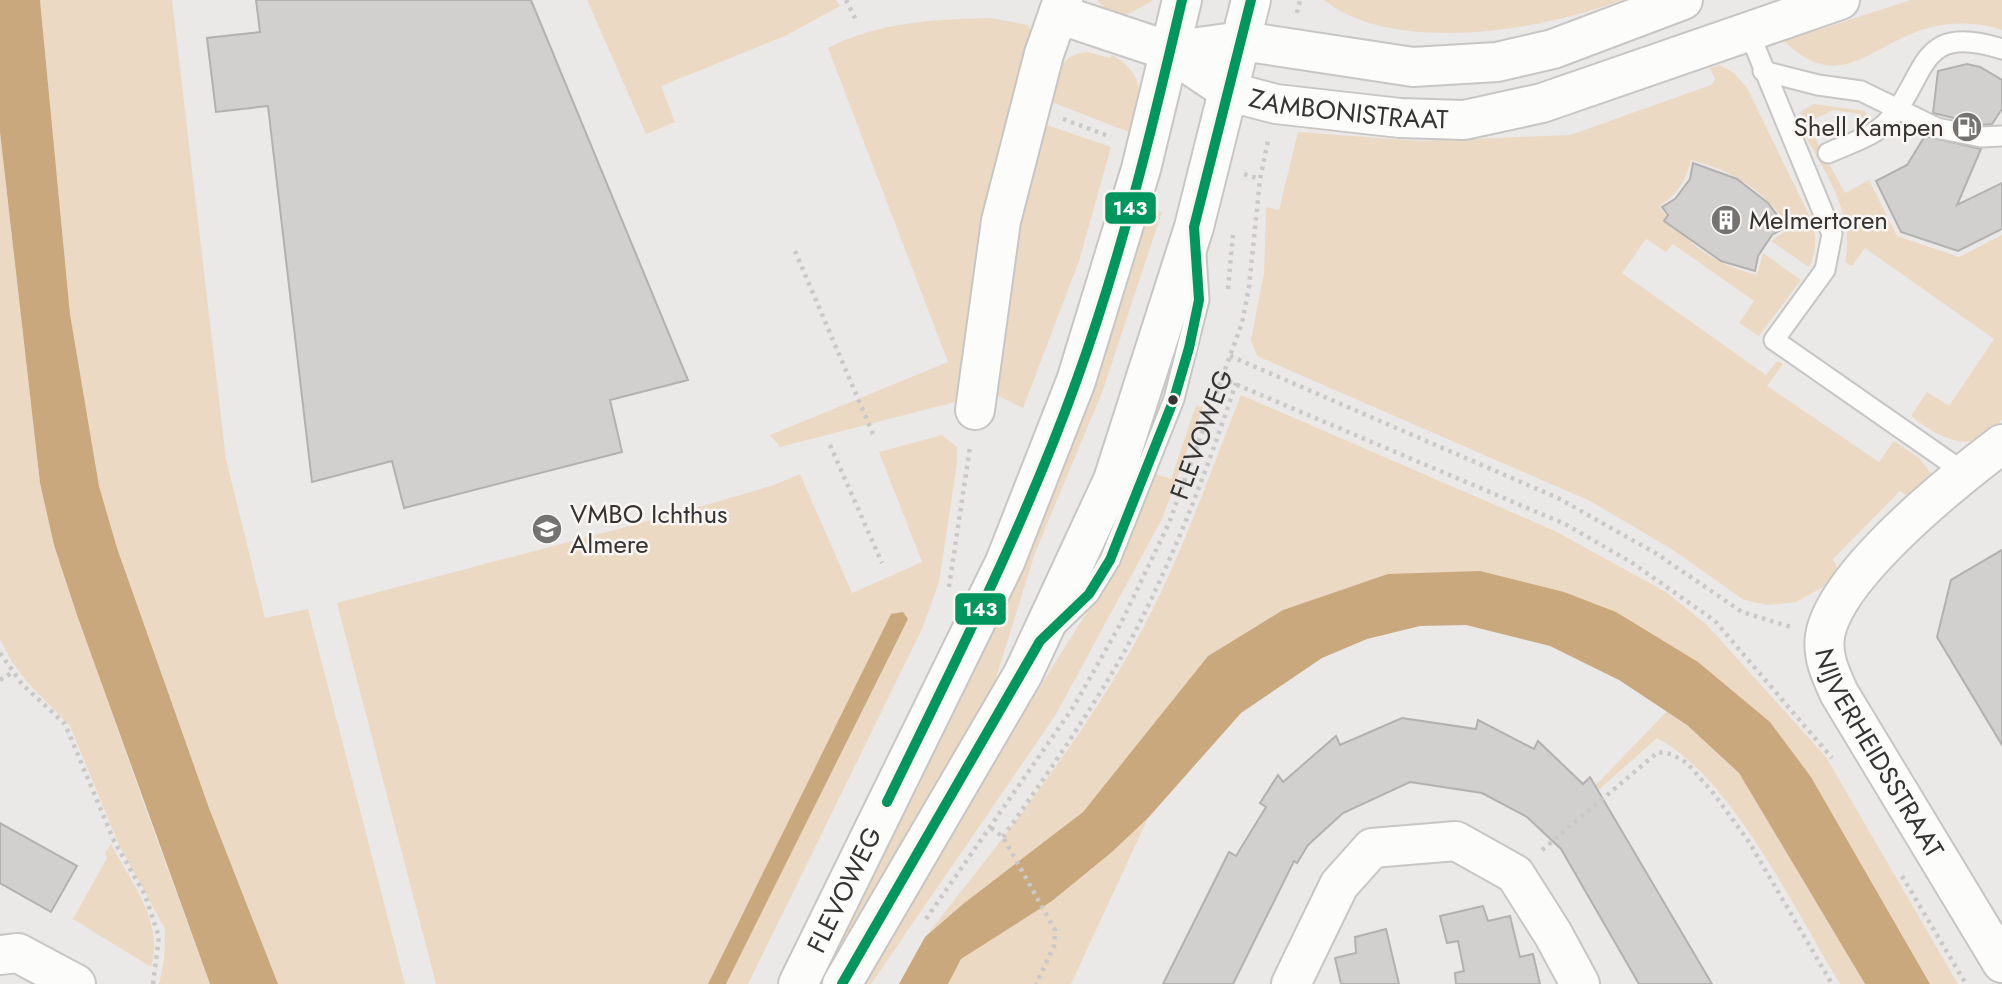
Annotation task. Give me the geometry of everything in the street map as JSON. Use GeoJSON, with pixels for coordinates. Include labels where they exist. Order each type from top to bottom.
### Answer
{"type":"FeatureCollection","features":[{"type":"Feature","properties":{"kind":"street","name":"FLEVOWEG"},"geometry":{"type":"LineString","coordinates":[[798,984],[1004,562],[1076,381],[1140,169],[1182,0]]}},
{"type":"Feature","properties":{"kind":"street","name":"FLEVOWEG"},"geometry":{"type":"LineString","coordinates":[[842,984],[1040,641],[1113,480],[1194,227],[1251,0]]}},
{"type":"Feature","properties":{"kind":"street","name":"ZAMBONISTRAAT"},"geometry":{"type":"LineString","coordinates":[[1169,51],[1242,41],[1413,67],[1497,62],[1553,49],[1683,0]]}},
{"type":"Feature","properties":{"kind":"street","name":"ZAMBONISTRAAT"},"geometry":{"type":"LineString","coordinates":[[1169,51],[1230,92],[1276,104],[1421,119],[1475,118],[1542,103],[1840,0]]}},
{"type":"Feature","properties":{"kind":"street"},"geometry":{"type":"LineString","coordinates":[[975,410],[1001,220],[1030,107],[1060,7],[1169,51]]}},
{"type":"Feature","properties":{"kind":"street"},"geometry":{"type":"LineString","coordinates":[[1825,638],[1829,620],[1843,592],[1927,505],[2002,444]]}},
{"type":"Feature","properties":{"kind":"street","name":"NIJVERHEIDSSTRAAT"},"geometry":{"type":"LineString","coordinates":[[1825,638],[1825,655],[1839,693],[2002,964]]}},
{"type":"Feature","properties":{"kind":"street"},"geometry":{"type":"LineString","coordinates":[[1291,984],[1339,885],[1372,848],[1456,841],[1515,874],[1553,934],[1580,984]]}},
{"type":"Feature","properties":{"kind":"street"},"geometry":{"type":"LineString","coordinates":[[0,955],[18,953],[76,984]]}},
{"type":"Feature","properties":{"kind":"lane"},"geometry":{"type":"LineString","coordinates":[[1748,30],[1763,71],[1829,221],[1832,245],[1825,270],[1774,340],[1965,473]]}},
{"type":"Feature","properties":{"kind":"lane"},"geometry":{"type":"LineString","coordinates":[[1828,153],[1880,128],[1897,107],[1924,60],[1937,47],[1970,43],[2002,49]]}},
{"type":"Feature","properties":{"kind":"lane"},"geometry":{"type":"LineString","coordinates":[[1763,71],[1818,85],[1861,91],[1937,128],[1981,137],[2002,138]]}},
{"type":"Feature","properties":{"kind":"path"},"geometry":{"type":"LineString","coordinates":[[846,0],[856,20]]}},
{"type":"Feature","properties":{"kind":"path"},"geometry":{"type":"LineString","coordinates":[[1030,107],[1120,140]]}},
{"type":"Feature","properties":{"kind":"path","name":"FLEVOWEG"},"geometry":{"type":"LineString","coordinates":[[919,929],[1053,738],[1121,623],[1169,523],[1242,323],[1250,287],[1260,179],[1238,172]]}},
{"type":"Feature","properties":{"kind":"path"},"geometry":{"type":"LineString","coordinates":[[795,251],[873,434]]}},
{"type":"Feature","properties":{"kind":"path","name":"NIJVERHEIDSSTRAAT"},"geometry":{"type":"LineString","coordinates":[[1230,356],[1558,498],[1657,554],[1742,612],[1825,638]]}},
{"type":"Feature","properties":{"kind":"path"},"geometry":{"type":"LineString","coordinates":[[1221,378],[1565,524],[1631,562],[1715,621],[1834,760]]}},
{"type":"Feature","properties":{"kind":"path"},"geometry":{"type":"LineString","coordinates":[[1003,837],[1074,736],[1128,645],[1168,564],[1192,507],[1236,383]]}},
{"type":"Feature","properties":{"kind":"path"},"geometry":{"type":"LineString","coordinates":[[830,445],[882,563]]}},
{"type":"Feature","properties":{"kind":"path"},"geometry":{"type":"LineString","coordinates":[[0,653],[13,672],[65,724],[114,841],[145,895],[159,937],[153,984]]}},
{"type":"Feature","properties":{"kind":"path"},"geometry":{"type":"LineString","coordinates":[[0,680],[13,672]]}},
{"type":"Feature","properties":{"kind":"path"},"geometry":{"type":"LineString","coordinates":[[1515,874],[1658,752],[1671,754],[1687,763],[1749,842],[1832,984]]}},
{"type":"Feature","properties":{"kind":"path"},"geometry":{"type":"LineString","coordinates":[[991,828],[1003,837],[1049,916],[1056,938],[1036,984]]}},
{"type":"Feature","properties":{"kind":"path"},"geometry":{"type":"LineString","coordinates":[[1896,866],[1966,984]]}},
{"type":"Feature","properties":{"kind":"shaded area"},"geometry":{"type":"Polygon","coordinates":[[[0,0],[40,0],[70,314],[99,486],[117,548],[209,808],[278,984],[210,984],[54,545],[40,483],[0,132],[0,0]]]}},
{"type":"Feature","properties":{"kind":"shaded area"},"geometry":{"type":"Polygon","coordinates":[[[40,0],[172,0],[226,459],[265,618],[308,609],[405,984],[278,984],[209,808],[117,548],[99,486],[70,314],[40,0]]]}},
{"type":"Feature","properties":{"kind":"shaded area"},"geometry":{"type":"Polygon","coordinates":[[[587,0],[836,0],[840,6],[785,36],[661,86],[675,122],[646,134],[587,0]]]}},
{"type":"Feature","properties":{"kind":"shaded area"},"geometry":{"type":"Polygon","coordinates":[[[1097,0],[1154,0],[1126,15],[1104,8],[1097,0]]]}},
{"type":"Feature","properties":{"kind":"shaded area"},"geometry":{"type":"Polygon","coordinates":[[[1324,0],[1622,0],[1552,21],[1512,28],[1428,33],[1389,28],[1354,17],[1324,0]]]}},
{"type":"Feature","properties":{"kind":"shaded area"},"geometry":{"type":"Polygon","coordinates":[[[1911,0],[2002,0],[2002,30],[1968,24],[1933,27],[1911,34],[1862,59],[1833,66],[1818,63],[1802,55],[1784,41],[1911,0]]]}},
{"type":"Feature","properties":{"kind":"shaded area"},"geometry":{"type":"Polygon","coordinates":[[[991,18],[1028,25],[1035,37],[963,400],[780,447],[770,435],[948,362],[828,48],[847,39],[887,27],[949,19],[991,18]]]}},
{"type":"Feature","properties":{"kind":"shaded area"},"geometry":{"type":"Polygon","coordinates":[[[1088,52],[1110,58],[1112,55],[1131,71],[1139,89],[1140,100],[1134,134],[1049,101],[1056,74],[1064,62],[1070,57],[1088,52]]]}},
{"type":"Feature","properties":{"kind":"shaded area"},"geometry":{"type":"Polygon","coordinates":[[[1719,65],[1734,73],[1747,88],[1811,219],[1815,243],[1809,267],[1771,241],[1790,228],[1759,193],[1721,170],[1691,160],[1680,187],[1659,206],[1679,231],[1701,250],[1727,265],[1757,275],[1763,253],[1801,280],[1759,336],[1739,323],[1754,301],[1673,244],[1666,252],[1646,239],[1622,273],[1766,375],[1777,361],[1783,364],[1767,386],[1879,462],[1894,441],[1919,458],[1933,476],[1909,498],[1900,491],[1833,559],[1838,570],[1823,587],[1796,602],[1768,605],[1744,600],[1673,550],[1590,501],[1257,356],[1251,340],[1264,273],[1266,207],[1279,210],[1298,132],[1420,141],[1570,135],[1711,85],[1715,79],[1710,68],[1719,65]]]}},
{"type":"Feature","properties":{"kind":"shaded area"},"geometry":{"type":"Polygon","coordinates":[[[1814,104],[1865,111],[1869,119],[1863,121],[1860,114],[1833,110],[1807,123],[1845,193],[1869,180],[1897,236],[1959,257],[2002,235],[2002,420],[1979,438],[1970,441],[1952,440],[1934,432],[1911,416],[1927,392],[1949,406],[1994,339],[1865,248],[1852,266],[1845,262],[1846,225],[1841,208],[1826,173],[1799,124],[1801,111],[1814,104]]]}},
{"type":"Feature","properties":{"kind":"shaded area"},"geometry":{"type":"Polygon","coordinates":[[[1047,125],[1111,147],[1079,261],[1023,408],[992,393],[1011,247],[1042,127],[1047,125]]]}},
{"type":"Feature","properties":{"kind":"shaded area"},"geometry":{"type":"Polygon","coordinates":[[[0,132],[40,483],[54,545],[210,984],[159,984],[164,960],[165,929],[119,845],[70,726],[27,682],[0,639],[0,132]]]}},
{"type":"Feature","properties":{"kind":"shaded area"},"geometry":{"type":"Polygon","coordinates":[[[1140,207],[1162,212],[1103,390],[1035,553],[990,697],[826,984],[814,984],[1140,207]]]}},
{"type":"Feature","properties":{"kind":"shaded area"},"geometry":{"type":"Polygon","coordinates":[[[1241,395],[1555,531],[1666,592],[1707,625],[1826,757],[1958,984],[1930,984],[1811,777],[1769,722],[1616,612],[1283,610],[1208,656],[1083,812],[963,904],[925,937],[1039,790],[1117,674],[1169,576],[1241,395]]]}},
{"type":"Feature","properties":{"kind":"shaded area"},"geometry":{"type":"Polygon","coordinates":[[[1196,405],[1203,407],[1163,517],[1055,716],[871,984],[853,984],[1116,566],[1156,474],[1171,479],[1196,405]]]}},
{"type":"Feature","properties":{"kind":"shaded area"},"geometry":{"type":"Polygon","coordinates":[[[942,435],[957,447],[957,463],[939,582],[922,629],[748,984],[726,984],[908,619],[903,612],[891,615],[708,984],[436,984],[337,603],[682,512],[774,485],[800,474],[852,593],[922,562],[879,452],[942,435]]]}},
{"type":"Feature","properties":{"kind":"shaded area"},"geometry":{"type":"Polygon","coordinates":[[[1480,571],[1564,592],[1616,612],[1698,662],[1770,722],[1811,777],[1930,984],[1865,984],[1739,773],[1687,725],[1619,680],[1550,646],[1466,625],[1420,626],[1367,639],[1322,658],[1241,713],[1148,818],[1112,852],[1052,901],[961,959],[948,984],[899,984],[925,937],[963,904],[1083,812],[1208,656],[1283,610],[1388,574],[1480,571]]]}},
{"type":"Feature","properties":{"kind":"shaded area"},"geometry":{"type":"Polygon","coordinates":[[[903,612],[908,619],[726,984],[708,984],[891,614],[903,612]]]}},
{"type":"Feature","properties":{"kind":"shaded area"},"geometry":{"type":"Polygon","coordinates":[[[1667,711],[1687,725],[1739,773],[1865,984],[1840,984],[1760,848],[1736,814],[1711,782],[1684,757],[1657,738],[1549,834],[1667,711]]]}},
{"type":"Feature","properties":{"kind":"shaded area"},"geometry":{"type":"Polygon","coordinates":[[[1148,818],[1071,984],[948,984],[960,959],[1052,901],[1112,852],[1148,818]]]}},
{"type":"Feature","properties":{"kind":"shaded area"},"geometry":{"type":"Polygon","coordinates":[[[111,844],[150,919],[154,951],[151,967],[73,919],[107,858],[105,853],[111,844]]]}},
{"type":"Feature","properties":{"kind":"building"},"geometry":{"type":"Polygon","coordinates":[[[256,0],[531,0],[688,380],[610,400],[622,452],[404,508],[392,461],[312,482],[268,106],[216,112],[207,38],[260,32],[256,0]]]}},
{"type":"Feature","properties":{"kind":"building"},"geometry":{"type":"Polygon","coordinates":[[[1967,64],[1980,67],[2002,80],[2002,109],[1992,124],[1982,125],[1933,113],[1938,71],[1967,64]]]}},
{"type":"Feature","properties":{"kind":"building"},"geometry":{"type":"Polygon","coordinates":[[[1925,136],[1981,149],[1957,205],[2002,183],[2002,229],[1958,251],[1901,232],[1876,181],[1907,165],[1925,136]]]}},
{"type":"Feature","properties":{"kind":"building","name":"Melmertoren"},"geometry":{"type":"Polygon","coordinates":[[[1693,163],[1737,179],[1768,203],[1786,227],[1772,235],[1758,256],[1755,271],[1721,261],[1664,221],[1668,215],[1662,207],[1675,199],[1690,179],[1693,163]]]}},
{"type":"Feature","properties":{"kind":"building"},"geometry":{"type":"Polygon","coordinates":[[[2002,550],[2002,745],[1937,637],[1951,580],[2002,550]]]}},
{"type":"Feature","properties":{"kind":"building"},"geometry":{"type":"Polygon","coordinates":[[[1402,718],[1476,729],[1478,720],[1534,749],[1538,741],[1583,784],[1590,777],[1712,984],[1639,984],[1561,849],[1527,817],[1482,793],[1410,782],[1343,813],[1308,845],[1297,863],[1294,861],[1233,984],[1163,984],[1229,852],[1236,856],[1266,807],[1260,803],[1278,775],[1283,782],[1336,736],[1340,745],[1402,718]]]}},
{"type":"Feature","properties":{"kind":"building"},"geometry":{"type":"Polygon","coordinates":[[[0,823],[77,866],[51,912],[0,883],[0,823]]]}},
{"type":"Feature","properties":{"kind":"building"},"geometry":{"type":"Polygon","coordinates":[[[1483,906],[1488,921],[1510,916],[1520,957],[1533,954],[1540,984],[1456,984],[1455,973],[1464,971],[1458,941],[1447,943],[1440,916],[1483,906]]]}},
{"type":"Feature","properties":{"kind":"building"},"geometry":{"type":"Polygon","coordinates":[[[1386,929],[1399,984],[1341,984],[1335,958],[1356,953],[1355,937],[1386,929]]]}},
{"type":"Feature","properties":{"kind":"transit line","name":"143"},"geometry":{"type":"LineString","coordinates":[[887,802],[1011,542],[1076,382],[1121,241],[1182,0]]}},
{"type":"Feature","properties":{"kind":"transit line","name":"143"},"geometry":{"type":"LineString","coordinates":[[842,984],[1040,641],[1089,594],[1110,560],[1174,399],[1189,348],[1199,300],[1194,227],[1251,0]]}},
{"type":"Feature","properties":{"kind":"place","name":"Shell Kampen"},"geometry":{"type":"Point","coordinates":[1967,127]}},
{"type":"Feature","properties":{"kind":"place","name":"Melmertoren"},"geometry":{"type":"Point","coordinates":[1726,220]}},
{"type":"Feature","properties":{"kind":"place","name":"VMBO Ichthus Almere"},"geometry":{"type":"Point","coordinates":[547,529]}}]}
